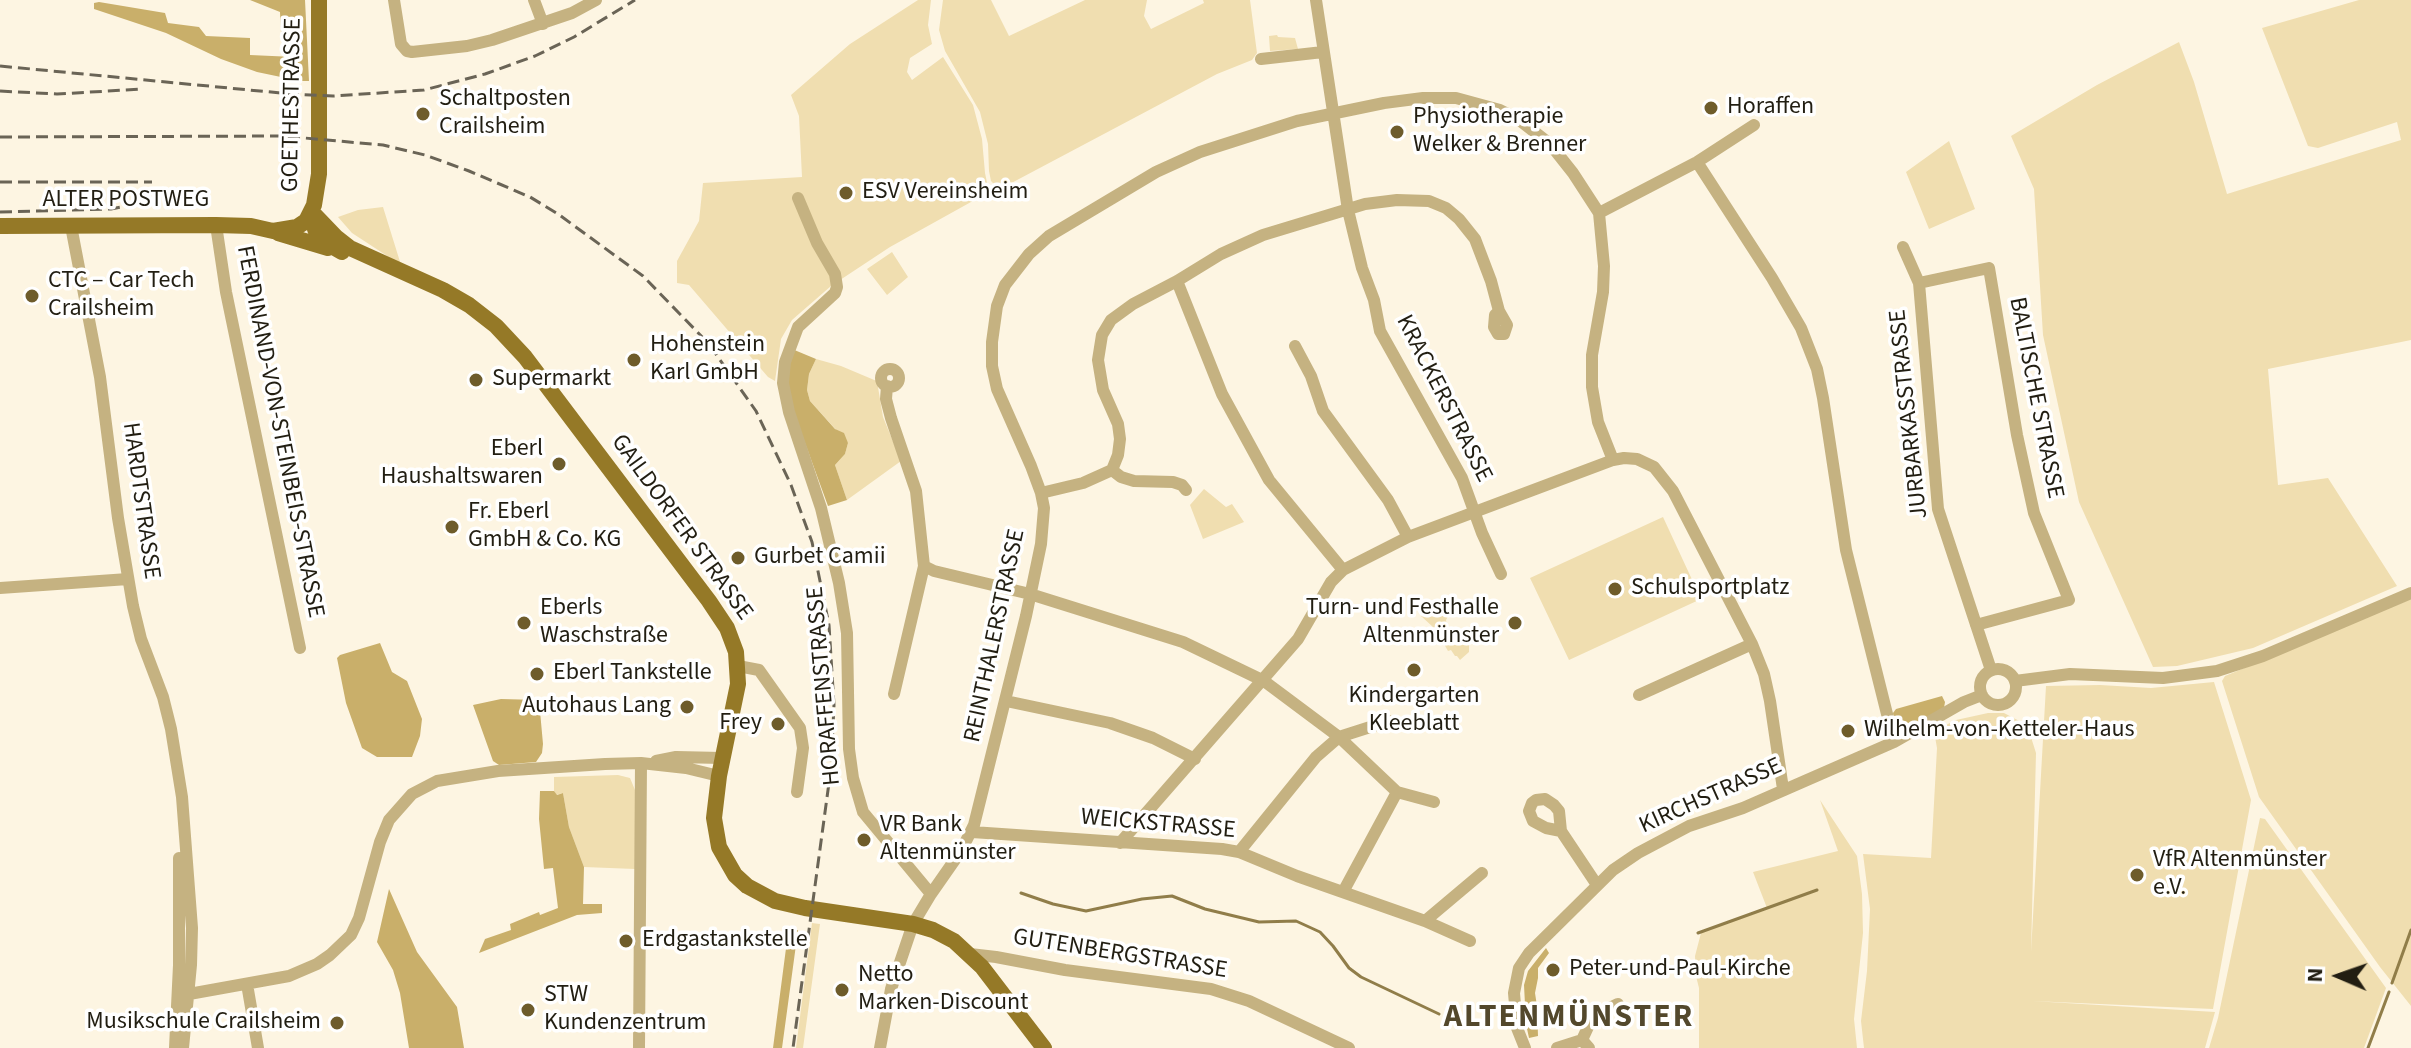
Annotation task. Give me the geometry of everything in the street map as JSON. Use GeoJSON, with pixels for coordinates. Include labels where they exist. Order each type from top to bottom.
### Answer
{"type":"FeatureCollection","features":[{"type":"Feature","properties":{"kind":"main road","name":"GOETHESTRASSE"},"geometry":{"type":"LineString","coordinates":[[312,212],[318,193],[319,174],[319,0]]}},
{"type":"Feature","properties":{"kind":"main road","name":"ALTER POSTWEG"},"geometry":{"type":"LineString","coordinates":[[0,226],[251,226],[275,223],[312,212]]}},
{"type":"Feature","properties":{"kind":"main road"},"geometry":{"type":"LineString","coordinates":[[273,231],[297,227],[312,212]]}},
{"type":"Feature","properties":{"kind":"main road","name":"GAILDORFER STRASSE"},"geometry":{"type":"LineString","coordinates":[[312,212],[315,229],[340,252]]}},
{"type":"Feature","properties":{"kind":"main road","name":"GAILDORFER STRASSE"},"geometry":{"type":"LineString","coordinates":[[312,212],[350,248],[429,284],[483,315],[525,357],[709,601],[733,639],[738,666],[735,702],[714,807],[715,832],[735,875],[747,886],[775,901],[913,924],[954,941],[970,954],[1000,989],[1044,1048]]}},
{"type":"Feature","properties":{"kind":"main road","name":"ALTER POSTWEG"},"geometry":{"type":"LineString","coordinates":[[251,226],[273,231]]}},
{"type":"Feature","properties":{"kind":"main road","name":"GAILDORFER STRASSE"},"geometry":{"type":"LineString","coordinates":[[273,231],[429,284]]}},
{"type":"Feature","properties":{"kind":"street"},"geometry":{"type":"LineString","coordinates":[[394,0],[401,44],[412,52],[467,46],[543,24],[593,2]]}},
{"type":"Feature","properties":{"kind":"street"},"geometry":{"type":"LineString","coordinates":[[534,0],[543,24]]}},
{"type":"Feature","properties":{"kind":"street","name":"KRACKERSTRASSE"},"geometry":{"type":"LineString","coordinates":[[1332,0],[1317,1],[1323,52],[1348,210],[1380,331],[1462,478],[1501,574]]}},
{"type":"Feature","properties":{"kind":"street"},"geometry":{"type":"LineString","coordinates":[[1261,59],[1323,52]]}},
{"type":"Feature","properties":{"kind":"street","name":"REINTHALERSTRASSE"},"geometry":{"type":"LineString","coordinates":[[880,1048],[891,989],[913,924],[972,832],[1030,594],[1044,508],[1041,493],[997,389],[992,366],[992,342],[997,306],[1005,285],[1029,254],[1049,236],[1156,172],[1200,152],[1267,129],[1384,103],[1441,97],[1480,103],[1500,110],[1518,119],[1550,144],[1599,213],[1603,292],[1594,339],[1592,387],[1598,422],[1613,460]]}},
{"type":"Feature","properties":{"kind":"street"},"geometry":{"type":"LineString","coordinates":[[1599,213],[1697,162],[1754,125]]}},
{"type":"Feature","properties":{"kind":"street"},"geometry":{"type":"LineString","coordinates":[[1697,162],[1801,328],[1817,369],[1846,550],[1894,742]]}},
{"type":"Feature","properties":{"kind":"street","name":"HORAFFENSTRASSE"},"geometry":{"type":"LineString","coordinates":[[798,198],[817,243],[835,274],[837,287],[835,293],[798,327],[785,362],[783,383],[789,412],[821,508],[839,583],[847,633],[849,749],[856,795],[863,812],[931,894]]}},
{"type":"Feature","properties":{"kind":"street"},"geometry":{"type":"LineString","coordinates":[[1041,493],[1083,483],[1112,470],[1120,439],[1118,424],[1099,376],[1098,360],[1102,335],[1111,320],[1133,304],[1221,254],[1263,235],[1365,204],[1412,199],[1429,201],[1446,208],[1475,239],[1499,311]]}},
{"type":"Feature","properties":{"kind":"street","name":"FERDINAND-VON-STEINBEIS-STRASSE"},"geometry":{"type":"LineString","coordinates":[[216,225],[229,306],[300,648]]}},
{"type":"Feature","properties":{"kind":"street","name":"HARDTSTRASSE"},"geometry":{"type":"LineString","coordinates":[[71,226],[100,377],[128,579],[141,639],[163,697],[171,729],[182,797],[192,928],[191,965],[184,993]]}},
{"type":"Feature","properties":{"kind":"street","name":"JURBARKASSTRASSE"},"geometry":{"type":"LineString","coordinates":[[1903,247],[1919,283],[1938,509],[1991,670]]}},
{"type":"Feature","properties":{"kind":"street","name":"BALTISCHE STRASSE"},"geometry":{"type":"LineString","coordinates":[[1919,283],[1989,268],[2017,435],[2034,513],[2069,600],[1976,625]]}},
{"type":"Feature","properties":{"kind":"street"},"geometry":{"type":"LineString","coordinates":[[1177,281],[1222,394],[1269,480],[1343,570]]}},
{"type":"Feature","properties":{"kind":"street"},"geometry":{"type":"LineString","coordinates":[[1295,346],[1311,376],[1323,411],[1381,489],[1408,537]]}},
{"type":"Feature","properties":{"kind":"street"},"geometry":{"type":"LineString","coordinates":[[887,386],[886,399],[891,418],[916,491],[924,566],[894,694]]}},
{"type":"Feature","properties":{"kind":"street"},"geometry":{"type":"LineString","coordinates":[[1120,843],[1264,681],[1298,639],[1331,582],[1343,570],[1408,537],[1613,460],[1637,459],[1654,467],[1673,491],[1752,644],[1764,674],[1783,789]]}},
{"type":"Feature","properties":{"kind":"street"},"geometry":{"type":"LineString","coordinates":[[1112,470],[1134,481],[1173,482],[1186,490]]}},
{"type":"Feature","properties":{"kind":"street"},"geometry":{"type":"LineString","coordinates":[[924,566],[1030,594],[1183,642],[1264,681],[1339,737],[1397,792],[1434,802]]}},
{"type":"Feature","properties":{"kind":"street"},"geometry":{"type":"LineString","coordinates":[[0,588],[128,579]]}},
{"type":"Feature","properties":{"kind":"street"},"geometry":{"type":"LineString","coordinates":[[1982,695],[1980,682],[1986,673],[1997,669],[2008,672],[2015,681],[2070,674],[2163,678],[2217,671],[2263,656],[2411,593]]}},
{"type":"Feature","properties":{"kind":"street"},"geometry":{"type":"LineString","coordinates":[[1639,695],[1752,644]]}},
{"type":"Feature","properties":{"kind":"street"},"geometry":{"type":"LineString","coordinates":[[738,666],[759,670],[800,728],[803,748],[797,792]]}},
{"type":"Feature","properties":{"kind":"street","name":"KIRCHSTRASSE"},"geometry":{"type":"LineString","coordinates":[[1525,1048],[1517,1028],[1514,993],[1519,968],[1529,953],[1613,870],[1689,826],[1743,808],[1894,742],[1964,702],[1982,695],[1996,705],[2007,702],[2015,693],[2015,681]]}},
{"type":"Feature","properties":{"kind":"street"},"geometry":{"type":"LineString","coordinates":[[1006,701],[1110,723],[1153,738],[1195,759]]}},
{"type":"Feature","properties":{"kind":"street"},"geometry":{"type":"LineString","coordinates":[[1239,852],[1316,757],[1339,737],[1389,721]]}},
{"type":"Feature","properties":{"kind":"street"},"geometry":{"type":"LineString","coordinates":[[184,993],[289,976],[330,955],[351,935],[365,903],[384,830],[395,811],[412,794],[437,781],[549,767],[641,763],[676,757],[722,758]]}},
{"type":"Feature","properties":{"kind":"street"},"geometry":{"type":"LineString","coordinates":[[641,763],[686,768],[719,776]]}},
{"type":"Feature","properties":{"kind":"street"},"geometry":{"type":"LineString","coordinates":[[639,1048],[641,763]]}},
{"type":"Feature","properties":{"kind":"street","name":"HARDTSTRASSE"},"geometry":{"type":"LineString","coordinates":[[178,778],[184,993]]}},
{"type":"Feature","properties":{"kind":"street"},"geometry":{"type":"LineString","coordinates":[[1343,892],[1397,792]]}},
{"type":"Feature","properties":{"kind":"street"},"geometry":{"type":"LineString","coordinates":[[1561,831],[1597,885]]}},
{"type":"Feature","properties":{"kind":"street","name":"WEICKSTRASSE"},"geometry":{"type":"LineString","coordinates":[[972,832],[1239,852],[1425,921],[1470,941]]}},
{"type":"Feature","properties":{"kind":"street"},"geometry":{"type":"LineString","coordinates":[[1425,921],[1482,873]]}},
{"type":"Feature","properties":{"kind":"street","name":"GUTENBERGSTRASSE"},"geometry":{"type":"LineString","coordinates":[[970,954],[1211,989],[1249,1001],[1349,1048]]}},
{"type":"Feature","properties":{"kind":"street"},"geometry":{"type":"LineString","coordinates":[[247,984],[258,1048]]}},
{"type":"Feature","properties":{"kind":"street"},"geometry":{"type":"LineString","coordinates":[[175,1048],[184,993]]}},
{"type":"Feature","properties":{"kind":"street"},"geometry":{"type":"LineString","coordinates":[[183,1048],[184,993]]}},
{"type":"Feature","properties":{"kind":"street"},"geometry":{"type":"LineString","coordinates":[[1557,1048],[1585,1044],[1593,1016],[1618,1004]]}},
{"type":"Feature","properties":{"kind":"shaded area"},"geometry":{"type":"Polygon","coordinates":[[[250,0],[305,0],[309,81],[257,72],[166,33],[94,9],[94,3],[99,2],[165,13],[168,23],[199,27],[206,36],[250,38],[250,55],[294,57],[294,36],[281,33],[280,12],[250,0]]]}},
{"type":"Feature","properties":{"kind":"shaded area"},"geometry":{"type":"Polygon","coordinates":[[[918,0],[931,0],[928,25],[932,44],[910,58],[907,72],[912,80],[943,57],[973,105],[982,139],[989,192],[890,247],[831,286],[792,320],[781,339],[775,381],[768,377],[689,285],[677,283],[677,261],[699,221],[703,183],[802,177],[799,116],[791,95],[850,44],[918,0]]]}},
{"type":"Feature","properties":{"kind":"shaded area"},"geometry":{"type":"Polygon","coordinates":[[[943,0],[991,0],[1009,36],[1085,0],[1147,0],[1144,16],[1151,29],[1204,3],[1203,0],[1250,0],[1257,53],[1252,60],[1217,74],[1002,188],[991,181],[988,144],[980,112],[945,51],[939,30],[943,0]]]}},
{"type":"Feature","properties":{"kind":"shaded area"},"geometry":{"type":"Polygon","coordinates":[[[2359,0],[2411,0],[2411,340],[2268,369],[2278,485],[2328,478],[2397,586],[2253,648],[2177,666],[2153,667],[2079,502],[2043,335],[2034,189],[2011,136],[2097,85],[2179,42],[2227,194],[2401,140],[2397,122],[2318,148],[2308,146],[2262,28],[2359,0]]]}},
{"type":"Feature","properties":{"kind":"shaded area"},"geometry":{"type":"Polygon","coordinates":[[[1269,36],[1295,38],[1298,49],[1270,51],[1269,36]]]}},
{"type":"Feature","properties":{"kind":"shaded area"},"geometry":{"type":"Polygon","coordinates":[[[1949,141],[1975,209],[1929,229],[1906,172],[1949,141]]]}},
{"type":"Feature","properties":{"kind":"shaded area"},"geometry":{"type":"Polygon","coordinates":[[[383,207],[401,265],[352,233],[338,217],[358,210],[383,207]]]}},
{"type":"Feature","properties":{"kind":"shaded area"},"geometry":{"type":"Polygon","coordinates":[[[892,252],[908,277],[887,295],[867,269],[892,252]]]}},
{"type":"Feature","properties":{"kind":"shaded area"},"geometry":{"type":"Polygon","coordinates":[[[792,349],[816,359],[809,374],[807,390],[810,401],[835,429],[844,433],[848,443],[845,454],[835,465],[847,500],[828,506],[789,399],[786,375],[792,349]]]}},
{"type":"Feature","properties":{"kind":"shaded area"},"geometry":{"type":"Polygon","coordinates":[[[816,359],[879,382],[883,417],[901,461],[847,500],[835,465],[845,454],[848,443],[810,401],[807,390],[809,374],[816,359]]]}},
{"type":"Feature","properties":{"kind":"shaded area"},"geometry":{"type":"Polygon","coordinates":[[[1204,489],[1226,507],[1232,504],[1244,522],[1203,539],[1190,505],[1204,489]]]}},
{"type":"Feature","properties":{"kind":"shaded area","name":"Schulsportplatz"},"geometry":{"type":"Polygon","coordinates":[[[1663,517],[1701,599],[1569,660],[1530,578],[1663,517]]]}},
{"type":"Feature","properties":{"kind":"shaded area"},"geometry":{"type":"Polygon","coordinates":[[[2411,599],[2411,1006],[2259,797],[2222,681],[2225,676],[2411,599]]]}},
{"type":"Feature","properties":{"kind":"shaded area"},"geometry":{"type":"Polygon","coordinates":[[[1439,602],[1451,611],[1446,620],[1447,628],[1455,637],[1469,643],[1469,652],[1460,660],[1451,650],[1448,651],[1440,637],[1444,634],[1440,627],[1433,627],[1421,616],[1425,605],[1439,602]]]}},
{"type":"Feature","properties":{"kind":"shaded area"},"geometry":{"type":"Polygon","coordinates":[[[380,643],[392,672],[407,681],[422,719],[412,757],[377,757],[362,748],[346,703],[337,658],[380,643]]]}},
{"type":"Feature","properties":{"kind":"shaded area"},"geometry":{"type":"Polygon","coordinates":[[[2214,682],[2251,800],[2213,1009],[2032,1001],[2215,1012],[2205,1048],[1864,1048],[1861,1021],[1870,909],[1863,854],[1931,858],[1937,748],[1934,731],[1956,720],[2004,713],[2025,724],[2030,734],[2036,753],[2031,952],[2046,686],[2151,688],[2214,682]]]}},
{"type":"Feature","properties":{"kind":"shaded area"},"geometry":{"type":"Polygon","coordinates":[[[1942,696],[1944,708],[1904,730],[1896,729],[1893,713],[1896,709],[1942,696]]]}},
{"type":"Feature","properties":{"kind":"shaded area"},"geometry":{"type":"Polygon","coordinates":[[[501,699],[539,700],[543,744],[536,762],[499,765],[493,761],[473,705],[501,699]]]}},
{"type":"Feature","properties":{"kind":"shaded area"},"geometry":{"type":"Polygon","coordinates":[[[618,775],[630,778],[635,790],[635,869],[584,867],[569,827],[563,793],[556,795],[554,791],[554,777],[618,775]]]}},
{"type":"Feature","properties":{"kind":"shaded area"},"geometry":{"type":"Polygon","coordinates":[[[540,791],[554,791],[557,795],[563,793],[569,827],[584,867],[583,904],[602,904],[602,913],[577,915],[479,953],[485,939],[511,930],[510,924],[558,908],[553,868],[544,869],[539,819],[540,791]]]}},
{"type":"Feature","properties":{"kind":"shaded area"},"geometry":{"type":"Polygon","coordinates":[[[1820,800],[1857,856],[1863,933],[1854,1019],[1857,1048],[1699,1048],[1699,988],[1695,956],[1701,933],[1767,908],[1753,872],[1838,851],[1820,800]]]}},
{"type":"Feature","properties":{"kind":"shaded area"},"geometry":{"type":"Polygon","coordinates":[[[2260,818],[2265,819],[2386,988],[2364,1048],[2209,1048],[2260,818]]]}},
{"type":"Feature","properties":{"kind":"shaded area"},"geometry":{"type":"Polygon","coordinates":[[[389,889],[417,952],[457,1007],[464,1048],[409,1048],[400,993],[393,970],[377,942],[389,889]]]}},
{"type":"Feature","properties":{"kind":"shaded area"},"geometry":{"type":"Polygon","coordinates":[[[812,923],[820,924],[803,1048],[796,1048],[812,923]]]}},
{"type":"Feature","properties":{"kind":"shaded area"},"geometry":{"type":"Polygon","coordinates":[[[798,930],[782,1048],[773,1048],[788,933],[798,930]]]}},
{"type":"Feature","properties":{"kind":"shaded area"},"geometry":{"type":"Polygon","coordinates":[[[1546,948],[1549,953],[1538,968],[1535,993],[1538,1036],[1529,1038],[1524,985],[1528,971],[1546,948]]]}},
{"type":"Feature","properties":{"kind":"waterway"},"geometry":{"type":"LineString","coordinates":[[1698,933],[1817,890]]}},
{"type":"Feature","properties":{"kind":"waterway"},"geometry":{"type":"LineString","coordinates":[[1021,893],[1086,911],[1172,896],[1205,909],[1259,922],[1296,921],[1320,932],[1349,968],[1361,977],[1439,1014]]}},
{"type":"Feature","properties":{"kind":"waterway"},"geometry":{"type":"LineString","coordinates":[[2392,983],[2411,930]]}},
{"type":"Feature","properties":{"kind":"waterway"},"geometry":{"type":"LineString","coordinates":[[2368,1048],[2389,992]]}},
{"type":"Feature","properties":{"kind":"railway"},"geometry":{"type":"LineString","coordinates":[[0,66],[291,94],[333,96],[424,90],[485,74],[535,56],[574,37],[635,0]]}},
{"type":"Feature","properties":{"kind":"railway"},"geometry":{"type":"LineString","coordinates":[[0,91],[57,94],[143,89]]}},
{"type":"Feature","properties":{"kind":"railway"},"geometry":{"type":"LineString","coordinates":[[0,137],[282,136],[383,145],[425,155],[530,197],[558,214],[643,276],[708,343],[756,411],[791,485],[812,542],[829,625],[834,705],[831,768],[793,1048]]}},
{"type":"Feature","properties":{"kind":"railway"},"geometry":{"type":"LineString","coordinates":[[0,182],[152,182]]}},
{"type":"Feature","properties":{"kind":"railway"},"geometry":{"type":"LineString","coordinates":[[0,212],[111,209],[152,201]]}},
{"type":"Feature","properties":{"kind":"place","name":"Horaffen"},"geometry":{"type":"Point","coordinates":[1711,108]}},
{"type":"Feature","properties":{"kind":"place","name":"Schaltposten Crailsheim"},"geometry":{"type":"Point","coordinates":[423,114]}},
{"type":"Feature","properties":{"kind":"place","name":"Physiotherapie Welker & Brenner"},"geometry":{"type":"Point","coordinates":[1397,132]}},
{"type":"Feature","properties":{"kind":"place","name":"ESV Vereinsheim"},"geometry":{"type":"Point","coordinates":[846,193]}},
{"type":"Feature","properties":{"kind":"place","name":"CTC – Car Tech Crailsheim"},"geometry":{"type":"Point","coordinates":[32,296]}},
{"type":"Feature","properties":{"kind":"place","name":"Hohenstein Karl GmbH"},"geometry":{"type":"Point","coordinates":[634,360]}},
{"type":"Feature","properties":{"kind":"place","name":"Supermarkt"},"geometry":{"type":"Point","coordinates":[476,380]}},
{"type":"Feature","properties":{"kind":"place","name":"Eberl Haushaltswaren"},"geometry":{"type":"Point","coordinates":[559,464]}},
{"type":"Feature","properties":{"kind":"place","name":"Fr. Eberl GmbH & Co. KG"},"geometry":{"type":"Point","coordinates":[452,527]}},
{"type":"Feature","properties":{"kind":"place","name":"Gurbet Camii"},"geometry":{"type":"Point","coordinates":[738,558]}},
{"type":"Feature","properties":{"kind":"place","name":"Schulsportplatz"},"geometry":{"type":"Point","coordinates":[1615,589]}},
{"type":"Feature","properties":{"kind":"place","name":"Eberls Waschstraße"},"geometry":{"type":"Point","coordinates":[524,623]}},
{"type":"Feature","properties":{"kind":"place","name":"Turn- und Festhalle Altenmünster"},"geometry":{"type":"Point","coordinates":[1515,623]}},
{"type":"Feature","properties":{"kind":"place","name":"Kindergarten Kleeblatt"},"geometry":{"type":"Point","coordinates":[1414,670]}},
{"type":"Feature","properties":{"kind":"place","name":"Eberl Tankstelle"},"geometry":{"type":"Point","coordinates":[537,674]}},
{"type":"Feature","properties":{"kind":"place","name":"Autohaus Lang"},"geometry":{"type":"Point","coordinates":[687,707]}},
{"type":"Feature","properties":{"kind":"place","name":"Frey"},"geometry":{"type":"Point","coordinates":[778,724]}},
{"type":"Feature","properties":{"kind":"place","name":"Wilhelm-von-Ketteler-Haus"},"geometry":{"type":"Point","coordinates":[1848,731]}},
{"type":"Feature","properties":{"kind":"place","name":"VR Bank Altenmünster"},"geometry":{"type":"Point","coordinates":[864,840]}},
{"type":"Feature","properties":{"kind":"place","name":"VfR Altenmünster e.V."},"geometry":{"type":"Point","coordinates":[2137,875]}},
{"type":"Feature","properties":{"kind":"place","name":"Erdgastankstelle"},"geometry":{"type":"Point","coordinates":[626,941]}},
{"type":"Feature","properties":{"kind":"place","name":"Peter-und-Paul-Kirche"},"geometry":{"type":"Point","coordinates":[1553,970]}},
{"type":"Feature","properties":{"kind":"place","name":"Netto Marken-Discount"},"geometry":{"type":"Point","coordinates":[842,990]}},
{"type":"Feature","properties":{"kind":"place","name":"STW Kundenzentrum"},"geometry":{"type":"Point","coordinates":[528,1010]}},
{"type":"Feature","properties":{"kind":"place","name":"Musikschule Crailsheim"},"geometry":{"type":"Point","coordinates":[337,1023]}},
{"type":"Feature","properties":{"kind":"district","name":"ALTENMÜNSTER"},"geometry":{"type":"Point","coordinates":[1569,1019]}}]}
